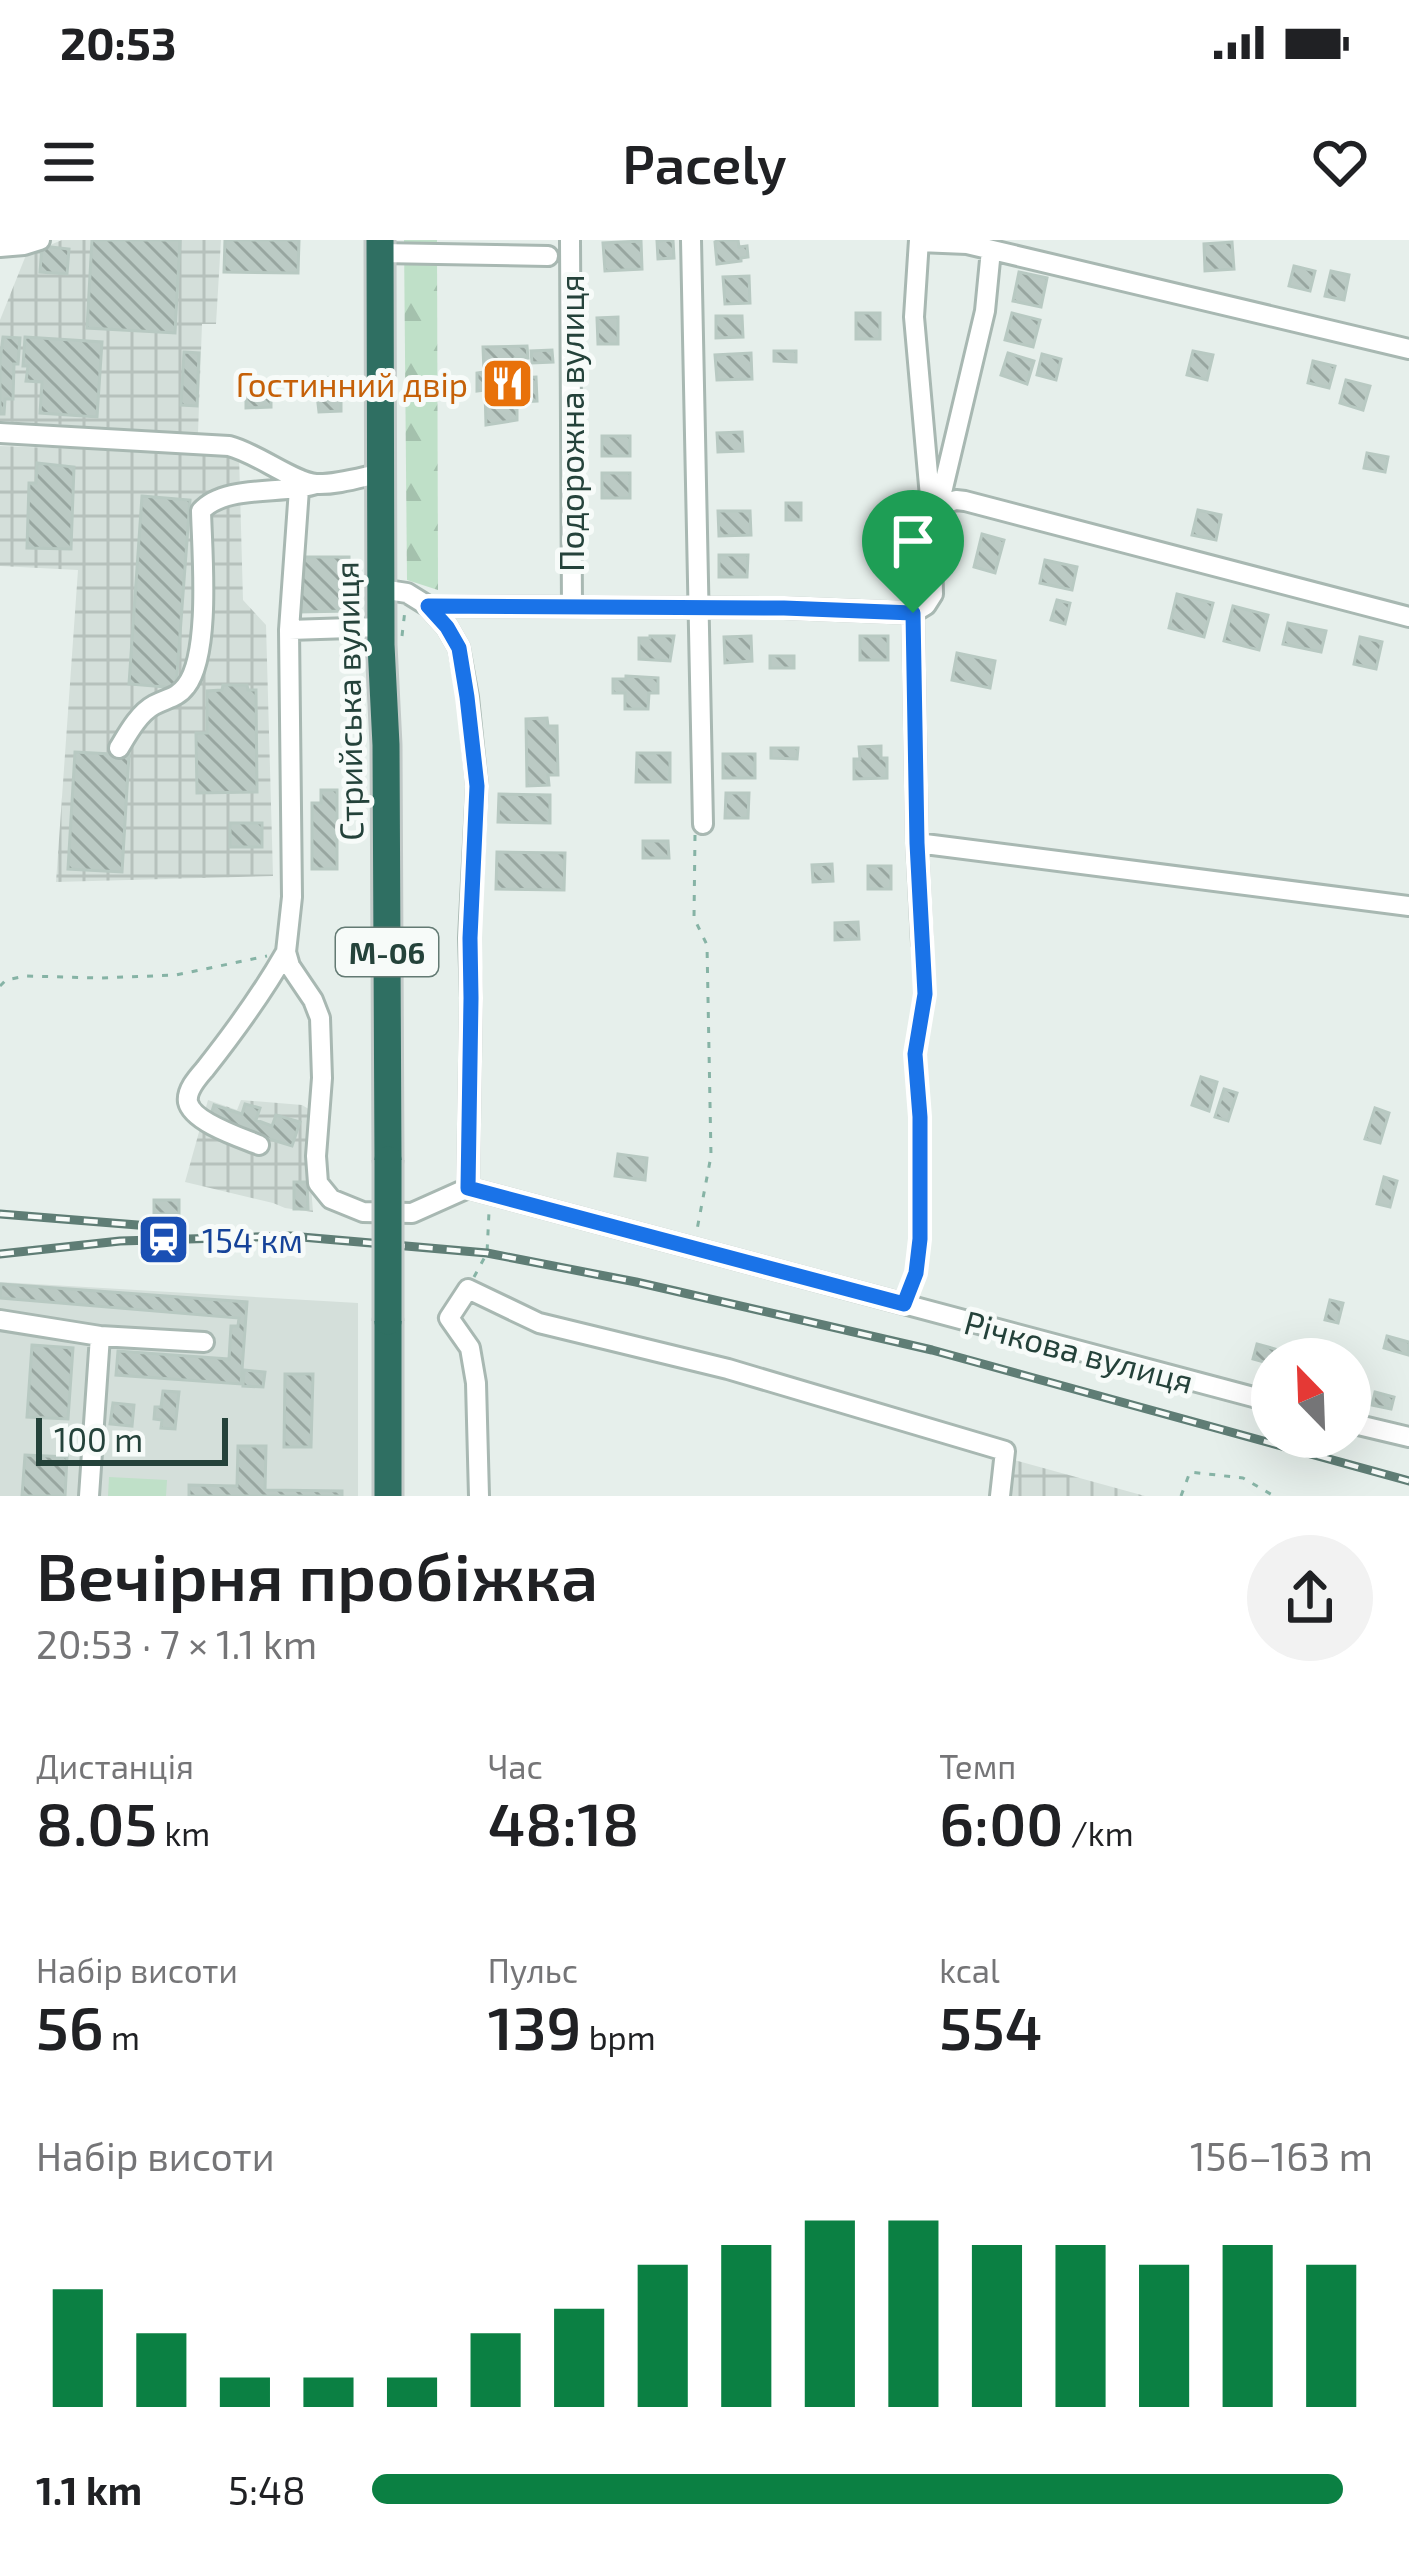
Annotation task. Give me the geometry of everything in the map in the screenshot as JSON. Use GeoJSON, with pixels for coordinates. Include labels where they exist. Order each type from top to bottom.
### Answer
{"type":"FeatureCollection","features":[{"type":"Feature","properties":{"kind":"highway","name":"Стрийська вулиця"},"geometry":{"type":"LineString","coordinates":[[380,246],[388,1496]]}},
{"type":"Feature","properties":{"kind":"street"},"geometry":{"type":"LineString","coordinates":[[0,248],[40,240]]}},
{"type":"Feature","properties":{"kind":"street","name":"Подорожна вулиця"},"geometry":{"type":"LineString","coordinates":[[570,240],[572,607]]}},
{"type":"Feature","properties":{"kind":"street"},"geometry":{"type":"LineString","coordinates":[[691,240],[703,824]]}},
{"type":"Feature","properties":{"kind":"street"},"geometry":{"type":"LineString","coordinates":[[428,606],[913,613],[926,605],[933,594],[935,506],[914,317],[919,241],[967,244],[1409,349]]}},
{"type":"Feature","properties":{"kind":"street"},"geometry":{"type":"LineString","coordinates":[[380,246],[548,256]]}},
{"type":"Feature","properties":{"kind":"street"},"geometry":{"type":"LineString","coordinates":[[935,506],[985,311],[992,250]]}},
{"type":"Feature","properties":{"kind":"street"},"geometry":{"type":"LineString","coordinates":[[0,434],[229,446],[308,487]]}},
{"type":"Feature","properties":{"kind":"street"},"geometry":{"type":"LineString","coordinates":[[119,748],[147,711],[173,698],[191,680],[203,603],[201,511],[228,496],[382,473]]}},
{"type":"Feature","properties":{"kind":"street"},"geometry":{"type":"LineString","coordinates":[[308,487],[289,631],[292,897],[286,952],[320,1018],[316,1172],[323,1191],[341,1205],[363,1212],[412,1213],[468,1188],[477,786],[459,648],[428,606],[407,593],[381,589]]}},
{"type":"Feature","properties":{"kind":"street"},"geometry":{"type":"LineString","coordinates":[[935,506],[965,501],[1409,617]]}},
{"type":"Feature","properties":{"kind":"street"},"geometry":{"type":"LineString","coordinates":[[913,613],[922,943]]}},
{"type":"Feature","properties":{"kind":"street"},"geometry":{"type":"LineString","coordinates":[[289,631],[382,626]]}},
{"type":"Feature","properties":{"kind":"street"},"geometry":{"type":"LineString","coordinates":[[917,843],[1409,906]]}},
{"type":"Feature","properties":{"kind":"street"},"geometry":{"type":"LineString","coordinates":[[259,1145],[198,1116],[188,1102],[189,1093],[286,952]]}},
{"type":"Feature","properties":{"kind":"street","name":"Річкова вулиця"},"geometry":{"type":"LineString","coordinates":[[468,1188],[1251,1396]]}},
{"type":"Feature","properties":{"kind":"street"},"geometry":{"type":"LineString","coordinates":[[479,1496],[476,1383],[470,1348],[448,1318],[468,1289],[539,1323],[728,1369],[1005,1451],[1000,1496]]}},
{"type":"Feature","properties":{"kind":"street"},"geometry":{"type":"LineString","coordinates":[[0,1321],[100,1336],[204,1342]]}},
{"type":"Feature","properties":{"kind":"street"},"geometry":{"type":"LineString","coordinates":[[88,1496],[100,1336]]}},
{"type":"Feature","properties":{"kind":"street"},"geometry":{"type":"LineString","coordinates":[[1371,1428],[1409,1437]]}},
{"type":"Feature","properties":{"kind":"path"},"geometry":{"type":"LineString","coordinates":[[693,1248],[711,1156],[707,945],[694,918],[695,830],[703,824]]}},
{"type":"Feature","properties":{"kind":"path"},"geometry":{"type":"LineString","coordinates":[[904,1304],[916,1273],[920,1239],[915,1054],[925,994],[922,943]]}},
{"type":"Feature","properties":{"kind":"path"},"geometry":{"type":"LineString","coordinates":[[0,986],[25,976],[176,975],[286,952]]}},
{"type":"Feature","properties":{"kind":"path"},"geometry":{"type":"LineString","coordinates":[[468,1289],[487,1253],[490,1194]]}},
{"type":"Feature","properties":{"kind":"path"},"geometry":{"type":"LineString","coordinates":[[1181,1496],[1190,1472],[1243,1478],[1274,1496]]}},
{"type":"Feature","properties":{"kind":"shaded area"},"geometry":{"type":"Polygon","coordinates":[[[62,240],[221,240],[216,324],[202,324],[198,433],[0,421],[0,320],[26,255],[62,240]]]}},
{"type":"Feature","properties":{"kind":"shaded area"},"geometry":{"type":"Polygon","coordinates":[[[0,446],[239,455],[243,600],[266,625],[273,876],[56,882],[78,570],[0,566],[0,446]]]}},
{"type":"Feature","properties":{"kind":"shaded area"},"geometry":{"type":"Polygon","coordinates":[[[208,1100],[237,1110],[241,1100],[302,1105],[317,1114],[309,1160],[313,1212],[185,1182],[208,1100]]]}},
{"type":"Feature","properties":{"kind":"shaded area"},"geometry":{"type":"Polygon","coordinates":[[[0,1282],[358,1303],[358,1496],[0,1496],[0,1282]]]}},
{"type":"Feature","properties":{"kind":"shaded area"},"geometry":{"type":"Polygon","coordinates":[[[1014,1460],[1145,1496],[1005,1496],[1014,1460]]]}},
{"type":"Feature","properties":{"kind":"green space"},"geometry":{"type":"Polygon","coordinates":[[[404,240],[437,240],[438,590],[407,580],[404,240]]]}},
{"type":"Feature","properties":{"kind":"green space"},"geometry":{"type":"Polygon","coordinates":[[[109,1477],[167,1480],[166,1496],[108,1496],[109,1477]]]}},
{"type":"Feature","properties":{"kind":"building"},"geometry":{"type":"Polygon","coordinates":[[[92,240],[180,240],[175,333],[87,328],[92,240]]]}},
{"type":"Feature","properties":{"kind":"building"},"geometry":{"type":"Polygon","coordinates":[[[225,240],[299,240],[298,273],[224,272],[225,240]]]}},
{"type":"Feature","properties":{"kind":"building"},"geometry":{"type":"Polygon","coordinates":[[[673,240],[674,258],[658,259],[657,241],[673,240]]]}},
{"type":"Feature","properties":{"kind":"building"},"geometry":{"type":"Polygon","coordinates":[[[738,240],[739,247],[747,246],[748,257],[717,264],[715,242],[738,240]]]}},
{"type":"Feature","properties":{"kind":"building"},"geometry":{"type":"Polygon","coordinates":[[[641,241],[642,269],[605,271],[603,243],[641,241]]]}},
{"type":"Feature","properties":{"kind":"building"},"geometry":{"type":"Polygon","coordinates":[[[1232,242],[1234,269],[1205,271],[1204,244],[1232,242]]]}},
{"type":"Feature","properties":{"kind":"building"},"geometry":{"type":"Polygon","coordinates":[[[42,246],[69,249],[67,274],[40,272],[42,246]]]}},
{"type":"Feature","properties":{"kind":"building"},"geometry":{"type":"Polygon","coordinates":[[[1294,266],[1315,271],[1310,291],[1289,286],[1294,266]]]}},
{"type":"Feature","properties":{"kind":"building"},"geometry":{"type":"Polygon","coordinates":[[[1331,271],[1349,275],[1344,300],[1325,296],[1331,271]]]}},
{"type":"Feature","properties":{"kind":"building"},"geometry":{"type":"Polygon","coordinates":[[[1019,272],[1047,278],[1041,307],[1013,301],[1019,272]]]}},
{"type":"Feature","properties":{"kind":"building"},"geometry":{"type":"Polygon","coordinates":[[[749,276],[750,303],[725,304],[723,277],[749,276]]]}},
{"type":"Feature","properties":{"kind":"building"},"geometry":{"type":"Polygon","coordinates":[[[856,313],[880,313],[880,339],[856,339],[856,313]]]}},
{"type":"Feature","properties":{"kind":"building"},"geometry":{"type":"Polygon","coordinates":[[[1012,313],[1040,320],[1033,347],[1005,340],[1012,313]]]}},
{"type":"Feature","properties":{"kind":"building"},"geometry":{"type":"Polygon","coordinates":[[[716,316],[742,316],[743,337],[716,338],[716,316]]]}},
{"type":"Feature","properties":{"kind":"building"},"geometry":{"type":"Polygon","coordinates":[[[618,317],[618,344],[598,344],[597,318],[618,317]]]}},
{"type":"Feature","properties":{"kind":"building"},"geometry":{"type":"Polygon","coordinates":[[[3,337],[20,338],[13,399],[5,399],[4,414],[0,414],[0,360],[3,337]]]}},
{"type":"Feature","properties":{"kind":"building"},"geometry":{"type":"Polygon","coordinates":[[[25,337],[102,342],[97,417],[40,413],[42,382],[26,381],[25,337]]]}},
{"type":"Feature","properties":{"kind":"building","name":"Гостинний двір"},"geometry":{"type":"Polygon","coordinates":[[[527,346],[528,358],[515,358],[515,378],[536,377],[537,401],[517,402],[517,420],[486,425],[485,390],[477,391],[477,373],[484,372],[483,347],[527,346]]]}},
{"type":"Feature","properties":{"kind":"building"},"geometry":{"type":"Polygon","coordinates":[[[552,350],[553,362],[532,363],[531,351],[552,350]]]}},
{"type":"Feature","properties":{"kind":"building"},"geometry":{"type":"Polygon","coordinates":[[[774,351],[796,351],[796,362],[774,361],[774,351]]]}},
{"type":"Feature","properties":{"kind":"building"},"geometry":{"type":"Polygon","coordinates":[[[1193,351],[1213,355],[1207,380],[1187,375],[1193,351]]]}},
{"type":"Feature","properties":{"kind":"building"},"geometry":{"type":"Polygon","coordinates":[[[184,352],[199,353],[197,406],[181,405],[184,352]]]}},
{"type":"Feature","properties":{"kind":"building"},"geometry":{"type":"Polygon","coordinates":[[[751,353],[752,379],[717,380],[715,355],[751,353]]]}},
{"type":"Feature","properties":{"kind":"building"},"geometry":{"type":"Polygon","coordinates":[[[1008,353],[1034,361],[1027,384],[1001,375],[1008,353]]]}},
{"type":"Feature","properties":{"kind":"building"},"geometry":{"type":"Polygon","coordinates":[[[1042,354],[1061,359],[1056,380],[1037,375],[1042,354]]]}},
{"type":"Feature","properties":{"kind":"building"},"geometry":{"type":"Polygon","coordinates":[[[1313,361],[1335,366],[1329,388],[1308,383],[1313,361]]]}},
{"type":"Feature","properties":{"kind":"building"},"geometry":{"type":"Polygon","coordinates":[[[315,378],[341,378],[341,411],[319,412],[315,378]]]}},
{"type":"Feature","properties":{"kind":"building"},"geometry":{"type":"Polygon","coordinates":[[[1346,380],[1370,386],[1363,410],[1340,403],[1346,380]]]}},
{"type":"Feature","properties":{"kind":"building"},"geometry":{"type":"Polygon","coordinates":[[[246,397],[271,397],[271,407],[246,408],[246,397]]]}},
{"type":"Feature","properties":{"kind":"building"},"geometry":{"type":"Polygon","coordinates":[[[742,432],[743,451],[718,452],[717,433],[742,432]]]}},
{"type":"Feature","properties":{"kind":"building"},"geometry":{"type":"Polygon","coordinates":[[[602,436],[630,436],[630,456],[602,456],[602,436]]]}},
{"type":"Feature","properties":{"kind":"building"},"geometry":{"type":"Polygon","coordinates":[[[1367,453],[1388,457],[1385,472],[1364,468],[1367,453]]]}},
{"type":"Feature","properties":{"kind":"building"},"geometry":{"type":"Polygon","coordinates":[[[37,463],[74,467],[71,549],[27,548],[29,483],[36,483],[37,463]]]}},
{"type":"Feature","properties":{"kind":"building"},"geometry":{"type":"Polygon","coordinates":[[[602,473],[630,473],[630,498],[602,498],[602,473]]]}},
{"type":"Feature","properties":{"kind":"building"},"geometry":{"type":"Polygon","coordinates":[[[142,496],[190,500],[176,688],[129,684],[142,496]]]}},
{"type":"Feature","properties":{"kind":"building"},"geometry":{"type":"Polygon","coordinates":[[[786,503],[801,503],[801,520],[786,520],[786,503]]]}},
{"type":"Feature","properties":{"kind":"building"},"geometry":{"type":"Polygon","coordinates":[[[1198,510],[1221,515],[1216,540],[1192,535],[1198,510]]]}},
{"type":"Feature","properties":{"kind":"building"},"geometry":{"type":"Polygon","coordinates":[[[718,511],[750,511],[751,535],[719,536],[718,511]]]}},
{"type":"Feature","properties":{"kind":"building"},"geometry":{"type":"Polygon","coordinates":[[[982,534],[1004,540],[995,573],[974,567],[982,534]]]}},
{"type":"Feature","properties":{"kind":"building"},"geometry":{"type":"Polygon","coordinates":[[[719,555],[748,555],[747,577],[719,577],[719,555]]]}},
{"type":"Feature","properties":{"kind":"building"},"geometry":{"type":"Polygon","coordinates":[[[298,557],[349,557],[349,611],[299,612],[298,557]]]}},
{"type":"Feature","properties":{"kind":"building"},"geometry":{"type":"Polygon","coordinates":[[[1045,560],[1077,567],[1072,590],[1040,583],[1045,560]]]}},
{"type":"Feature","properties":{"kind":"building"},"geometry":{"type":"Polygon","coordinates":[[[1177,594],[1213,603],[1204,637],[1169,628],[1177,594]]]}},
{"type":"Feature","properties":{"kind":"building"},"geometry":{"type":"Polygon","coordinates":[[[1057,600],[1070,603],[1065,624],[1051,620],[1057,600]]]}},
{"type":"Feature","properties":{"kind":"building"},"geometry":{"type":"Polygon","coordinates":[[[1233,606],[1268,615],[1259,650],[1224,641],[1233,606]]]}},
{"type":"Feature","properties":{"kind":"building"},"geometry":{"type":"Polygon","coordinates":[[[1288,623],[1326,631],[1321,652],[1283,644],[1288,623]]]}},
{"type":"Feature","properties":{"kind":"building"},"geometry":{"type":"Polygon","coordinates":[[[674,636],[670,661],[639,659],[639,638],[674,636]]]}},
{"type":"Feature","properties":{"kind":"building"},"geometry":{"type":"Polygon","coordinates":[[[751,636],[752,661],[725,663],[724,637],[751,636]]]}},
{"type":"Feature","properties":{"kind":"building"},"geometry":{"type":"Polygon","coordinates":[[[860,636],[888,636],[888,660],[860,660],[860,636]]]}},
{"type":"Feature","properties":{"kind":"building"},"geometry":{"type":"Polygon","coordinates":[[[1360,637],[1382,642],[1376,669],[1354,664],[1360,637]]]}},
{"type":"Feature","properties":{"kind":"building"},"geometry":{"type":"Polygon","coordinates":[[[957,653],[995,661],[990,688],[952,680],[957,653]]]}},
{"type":"Feature","properties":{"kind":"building"},"geometry":{"type":"Polygon","coordinates":[[[770,656],[794,656],[794,668],[770,668],[770,656]]]}},
{"type":"Feature","properties":{"kind":"building"},"geometry":{"type":"Polygon","coordinates":[[[658,678],[658,693],[649,693],[648,709],[625,709],[625,693],[613,693],[613,679],[658,678]]]}},
{"type":"Feature","properties":{"kind":"building"},"geometry":{"type":"Polygon","coordinates":[[[223,685],[256,690],[257,792],[197,793],[196,733],[207,733],[207,691],[222,690],[223,685]]]}},
{"type":"Feature","properties":{"kind":"building"},"geometry":{"type":"Polygon","coordinates":[[[547,718],[548,726],[557,726],[558,775],[548,775],[549,785],[527,786],[526,719],[547,718]]]}},
{"type":"Feature","properties":{"kind":"building"},"geometry":{"type":"Polygon","coordinates":[[[881,746],[881,758],[887,758],[887,778],[854,779],[859,747],[881,746]]]}},
{"type":"Feature","properties":{"kind":"building"},"geometry":{"type":"Polygon","coordinates":[[[771,748],[798,748],[797,759],[771,758],[771,748]]]}},
{"type":"Feature","properties":{"kind":"building"},"geometry":{"type":"Polygon","coordinates":[[[75,752],[129,755],[122,872],[68,869],[75,752]]]}},
{"type":"Feature","properties":{"kind":"building"},"geometry":{"type":"Polygon","coordinates":[[[637,753],[670,753],[670,782],[636,782],[637,753]]]}},
{"type":"Feature","properties":{"kind":"building"},"geometry":{"type":"Polygon","coordinates":[[[723,754],[755,754],[755,778],[723,778],[723,754]]]}},
{"type":"Feature","properties":{"kind":"building"},"geometry":{"type":"Polygon","coordinates":[[[321,790],[337,790],[337,869],[312,869],[312,803],[321,803],[321,790]]]}},
{"type":"Feature","properties":{"kind":"building"},"geometry":{"type":"Polygon","coordinates":[[[726,793],[749,793],[748,818],[725,818],[726,793]]]}},
{"type":"Feature","properties":{"kind":"building"},"geometry":{"type":"Polygon","coordinates":[[[499,794],[550,795],[550,823],[498,822],[499,794]]]}},
{"type":"Feature","properties":{"kind":"building"},"geometry":{"type":"Polygon","coordinates":[[[230,823],[262,823],[262,847],[230,847],[230,823]]]}},
{"type":"Feature","properties":{"kind":"building"},"geometry":{"type":"Polygon","coordinates":[[[643,841],[668,841],[669,858],[643,858],[643,841]]]}},
{"type":"Feature","properties":{"kind":"building"},"geometry":{"type":"Polygon","coordinates":[[[497,852],[565,853],[564,890],[496,889],[497,852]]]}},
{"type":"Feature","properties":{"kind":"building"},"geometry":{"type":"Polygon","coordinates":[[[832,864],[833,881],[813,882],[812,865],[832,864]]]}},
{"type":"Feature","properties":{"kind":"building"},"geometry":{"type":"Polygon","coordinates":[[[868,866],[891,866],[891,889],[868,889],[868,866]]]}},
{"type":"Feature","properties":{"kind":"building"},"geometry":{"type":"Polygon","coordinates":[[[858,922],[859,939],[835,940],[835,923],[858,922]]]}},
{"type":"Feature","properties":{"kind":"building"},"geometry":{"type":"Polygon","coordinates":[[[1201,1077],[1217,1082],[1209,1111],[1192,1105],[1201,1077]]]}},
{"type":"Feature","properties":{"kind":"building"},"geometry":{"type":"Polygon","coordinates":[[[1224,1089],[1237,1093],[1228,1121],[1215,1117],[1224,1089]]]}},
{"type":"Feature","properties":{"kind":"building"},"geometry":{"type":"Polygon","coordinates":[[[245,1104],[260,1108],[256,1120],[272,1126],[276,1115],[300,1122],[292,1146],[209,1121],[214,1105],[242,1114],[245,1104]]]}},
{"type":"Feature","properties":{"kind":"building"},"geometry":{"type":"Polygon","coordinates":[[[1375,1108],[1389,1113],[1380,1143],[1365,1139],[1375,1108]]]}},
{"type":"Feature","properties":{"kind":"building"},"geometry":{"type":"Polygon","coordinates":[[[618,1154],[647,1158],[645,1180],[615,1176],[618,1154]]]}},
{"type":"Feature","properties":{"kind":"building"},"geometry":{"type":"Polygon","coordinates":[[[1384,1177],[1397,1181],[1390,1207],[1377,1204],[1384,1177]]]}},
{"type":"Feature","properties":{"kind":"building"},"geometry":{"type":"Polygon","coordinates":[[[294,1182],[307,1182],[308,1209],[294,1209],[294,1182]]]}},
{"type":"Feature","properties":{"kind":"building"},"geometry":{"type":"Polygon","coordinates":[[[154,1200],[179,1200],[179,1214],[154,1214],[154,1200]]]}},
{"type":"Feature","properties":{"kind":"building"},"geometry":{"type":"Polygon","coordinates":[[[1,1284],[247,1302],[241,1384],[116,1375],[118,1351],[229,1359],[231,1326],[238,1326],[239,1318],[0,1298],[1,1284]]]}},
{"type":"Feature","properties":{"kind":"building"},"geometry":{"type":"Polygon","coordinates":[[[1330,1300],[1343,1303],[1338,1323],[1325,1320],[1330,1300]]]}},
{"type":"Feature","properties":{"kind":"building"},"geometry":{"type":"Polygon","coordinates":[[[1387,1336],[1409,1342],[1408,1355],[1384,1348],[1387,1336]]]}},
{"type":"Feature","properties":{"kind":"building"},"geometry":{"type":"Polygon","coordinates":[[[32,1345],[73,1348],[68,1419],[27,1417],[32,1345]]]}},
{"type":"Feature","properties":{"kind":"building"},"geometry":{"type":"Polygon","coordinates":[[[244,1370],[265,1372],[263,1387],[243,1386],[244,1370]]]}},
{"type":"Feature","properties":{"kind":"building"},"geometry":{"type":"Polygon","coordinates":[[[285,1374],[313,1374],[311,1447],[284,1447],[285,1374]]]}},
{"type":"Feature","properties":{"kind":"building"},"geometry":{"type":"Polygon","coordinates":[[[163,1391],[179,1392],[175,1429],[161,1428],[162,1420],[154,1419],[163,1391]]]}},
{"type":"Feature","properties":{"kind":"building"},"geometry":{"type":"Polygon","coordinates":[[[1375,1392],[1394,1397],[1391,1409],[1372,1405],[1375,1392]]]}},
{"type":"Feature","properties":{"kind":"building"},"geometry":{"type":"Polygon","coordinates":[[[113,1403],[134,1405],[132,1426],[110,1424],[113,1403]]]}},
{"type":"Feature","properties":{"kind":"building"},"geometry":{"type":"Polygon","coordinates":[[[238,1446],[266,1446],[265,1490],[342,1491],[342,1496],[189,1496],[189,1485],[237,1486],[238,1446]]]}},
{"type":"Feature","properties":{"kind":"building"},"geometry":{"type":"Polygon","coordinates":[[[25,1455],[67,1457],[65,1496],[22,1496],[25,1455]]]}},
{"type":"Feature","properties":{"kind":"railway"},"geometry":{"type":"LineString","coordinates":[[0,1214],[150,1226]]}},
{"type":"Feature","properties":{"kind":"railway"},"geometry":{"type":"LineString","coordinates":[[0,1254],[120,1241],[290,1236],[487,1253],[932,1350],[1409,1481]]}},
{"type":"Feature","properties":{"kind":"place","name":"Гостинний двір"},"geometry":{"type":"Point","coordinates":[507,384]}},
{"type":"Feature","properties":{"kind":"place","name":"154 км"},"geometry":{"type":"Point","coordinates":[163,1240]}},
{"type":"Feature","properties":{"kind":"route"},"geometry":{"type":"LineString","coordinates":[[428,606],[913,613],[925,994],[915,1054],[920,1239],[916,1273],[904,1304],[468,1188],[477,786],[459,648],[428,606]]}}]}
